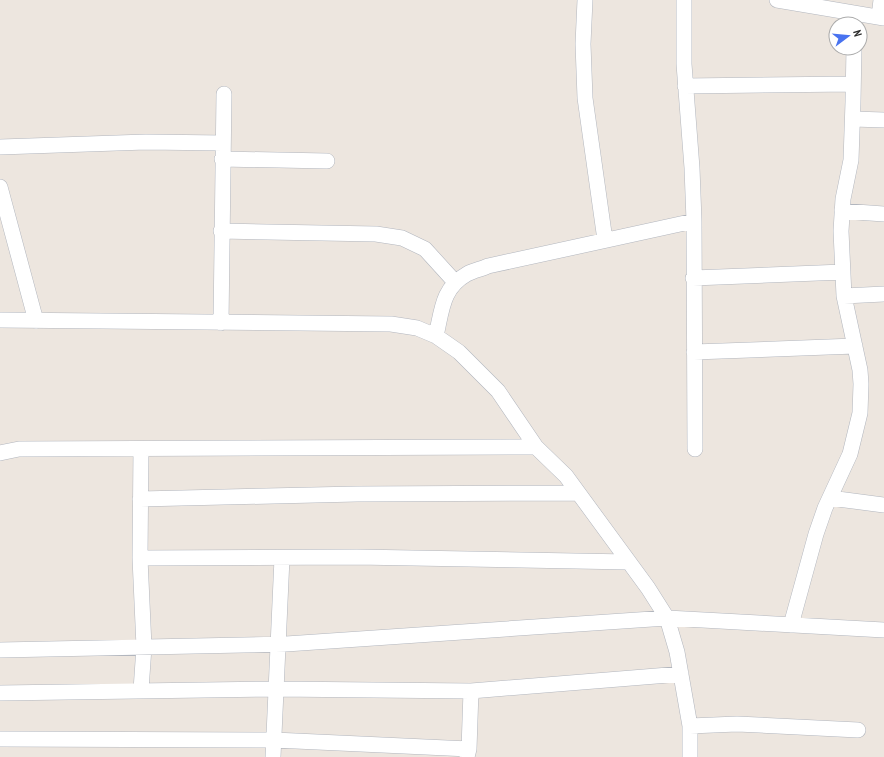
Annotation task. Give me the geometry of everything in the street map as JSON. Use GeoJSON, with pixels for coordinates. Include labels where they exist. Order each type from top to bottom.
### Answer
{"type":"FeatureCollection","features":[{"type":"Feature","properties":{"kind":"street"},"geometry":{"type":"LineString","coordinates":[[585,0],[583,44],[585,98],[605,240]]}},
{"type":"Feature","properties":{"kind":"street"},"geometry":{"type":"LineString","coordinates":[[684,0],[684,64],[692,168],[694,220],[695,449]]}},
{"type":"Feature","properties":{"kind":"street"},"geometry":{"type":"LineString","coordinates":[[777,0],[845,16]]}},
{"type":"Feature","properties":{"kind":"street"},"geometry":{"type":"LineString","coordinates":[[868,17],[881,17],[881,0]]}},
{"type":"Feature","properties":{"kind":"street"},"geometry":{"type":"LineString","coordinates":[[791,625],[816,534],[850,454],[860,413],[860,370],[844,296],[840,231],[843,199],[851,160],[854,56]]}},
{"type":"Feature","properties":{"kind":"street"},"geometry":{"type":"LineString","coordinates":[[685,86],[853,84]]}},
{"type":"Feature","properties":{"kind":"street"},"geometry":{"type":"LineString","coordinates":[[221,323],[221,231],[224,94]]}},
{"type":"Feature","properties":{"kind":"street"},"geometry":{"type":"LineString","coordinates":[[853,119],[884,120]]}},
{"type":"Feature","properties":{"kind":"street"},"geometry":{"type":"LineString","coordinates":[[0,147],[146,142],[223,143]]}},
{"type":"Feature","properties":{"kind":"street"},"geometry":{"type":"LineString","coordinates":[[222,158],[327,161]]}},
{"type":"Feature","properties":{"kind":"street"},"geometry":{"type":"LineString","coordinates":[[0,186],[36,321]]}},
{"type":"Feature","properties":{"kind":"street"},"geometry":{"type":"LineString","coordinates":[[842,211],[884,214]]}},
{"type":"Feature","properties":{"kind":"street"},"geometry":{"type":"LineString","coordinates":[[436,336],[448,291],[455,282],[468,273],[488,266],[694,220]]}},
{"type":"Feature","properties":{"kind":"street"},"geometry":{"type":"LineString","coordinates":[[221,231],[376,234],[402,238],[424,249],[455,282]]}},
{"type":"Feature","properties":{"kind":"street"},"geometry":{"type":"LineString","coordinates":[[694,278],[843,272]]}},
{"type":"Feature","properties":{"kind":"street"},"geometry":{"type":"LineString","coordinates":[[844,296],[884,294]]}},
{"type":"Feature","properties":{"kind":"street"},"geometry":{"type":"LineString","coordinates":[[0,320],[391,324],[417,328],[436,336],[459,352],[498,391],[536,447],[566,476],[629,562],[667,618],[677,652],[690,726],[690,757]]}},
{"type":"Feature","properties":{"kind":"street"},"geometry":{"type":"LineString","coordinates":[[694,352],[855,346]]}},
{"type":"Feature","properties":{"kind":"street"},"geometry":{"type":"LineString","coordinates":[[0,453],[19,449],[536,447]]}},
{"type":"Feature","properties":{"kind":"street"},"geometry":{"type":"LineString","coordinates":[[141,449],[140,558],[144,646],[141,690]]}},
{"type":"Feature","properties":{"kind":"street"},"geometry":{"type":"LineString","coordinates":[[140,500],[357,494],[578,493]]}},
{"type":"Feature","properties":{"kind":"street"},"geometry":{"type":"LineString","coordinates":[[830,498],[884,505]]}},
{"type":"Feature","properties":{"kind":"street"},"geometry":{"type":"LineString","coordinates":[[140,558],[357,557],[629,562]]}},
{"type":"Feature","properties":{"kind":"street"},"geometry":{"type":"LineString","coordinates":[[273,757],[282,558]]}},
{"type":"Feature","properties":{"kind":"street"},"geometry":{"type":"LineString","coordinates":[[0,650],[278,644],[667,618],[884,630]]}},
{"type":"Feature","properties":{"kind":"street"},"geometry":{"type":"LineString","coordinates":[[0,693],[276,689],[471,691],[681,674]]}},
{"type":"Feature","properties":{"kind":"street"},"geometry":{"type":"LineString","coordinates":[[0,739],[274,740],[468,753],[471,691]]}},
{"type":"Feature","properties":{"kind":"street"},"geometry":{"type":"LineString","coordinates":[[690,726],[737,724],[858,730]]}}]}
